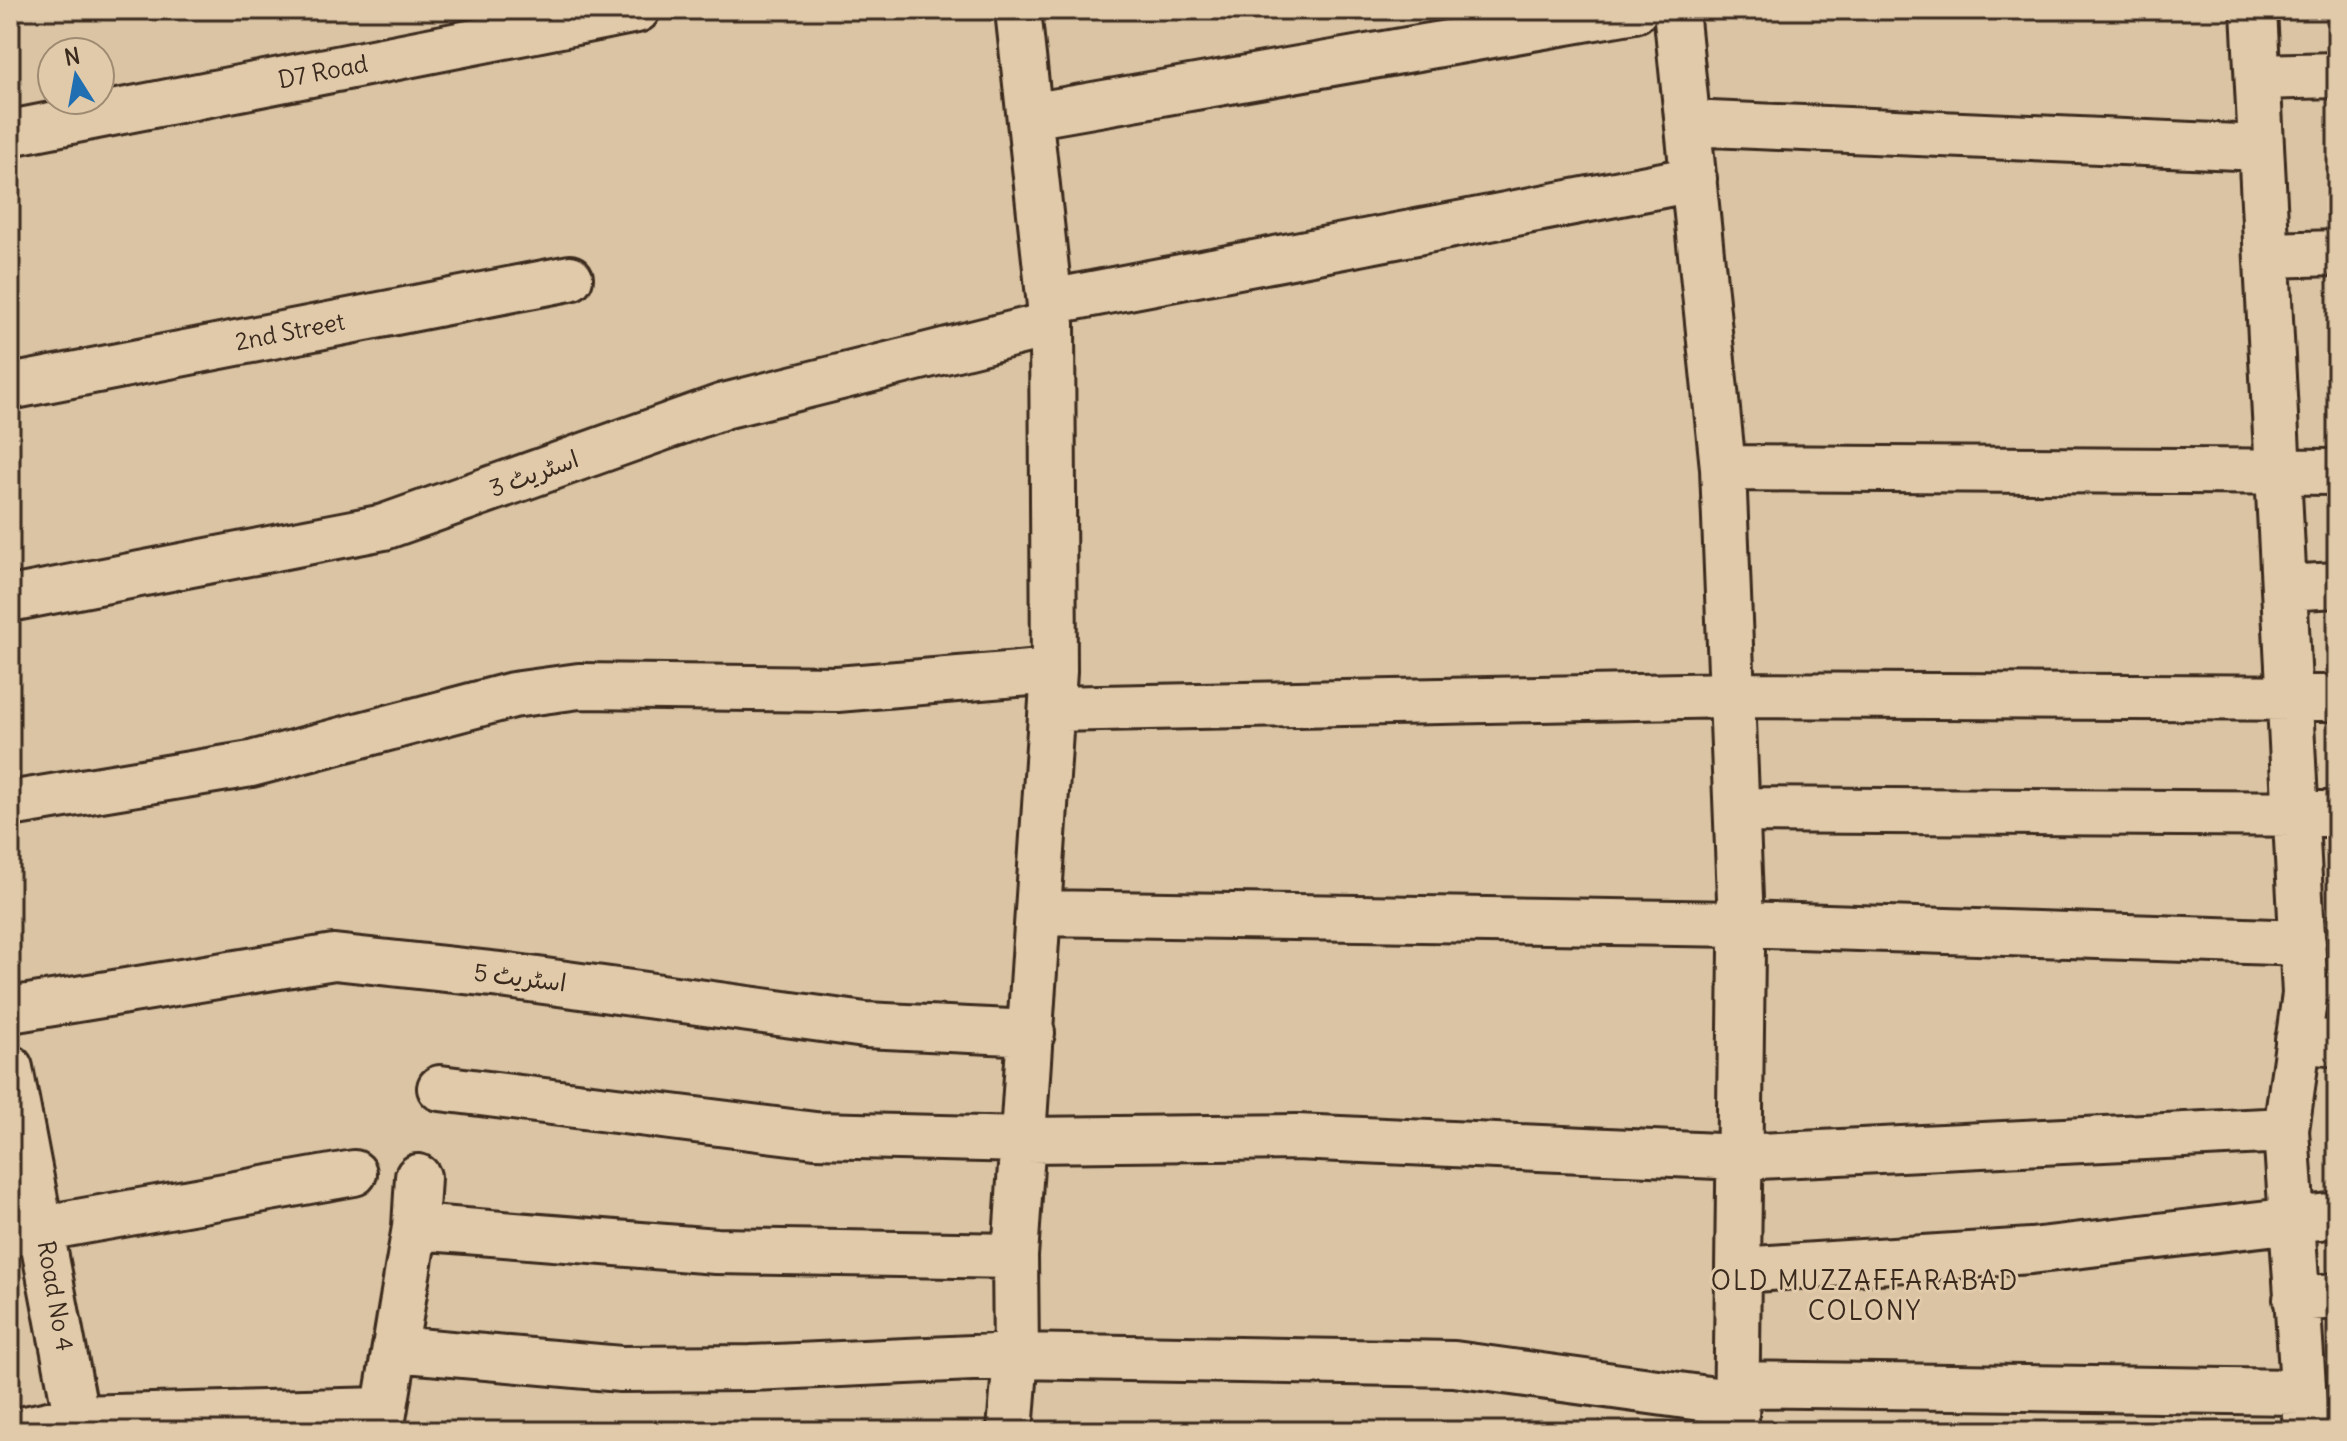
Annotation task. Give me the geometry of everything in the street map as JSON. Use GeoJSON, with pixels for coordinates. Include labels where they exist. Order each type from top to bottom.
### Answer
{"type":"FeatureCollection","features":[{"type":"Feature","properties":{"kind":"street","name":"D7 Road"},"geometry":{"type":"LineString","coordinates":[[10,133],[637,10]]}},
{"type":"Feature","properties":{"kind":"street"},"geometry":{"type":"LineString","coordinates":[[1010,1431],[1016,1356],[1015,1256],[1054,690],[1051,313],[1018,10]]}},
{"type":"Feature","properties":{"kind":"street"},"geometry":{"type":"LineString","coordinates":[[1030,116],[1635,10]]}},
{"type":"Feature","properties":{"kind":"street"},"geometry":{"type":"LineString","coordinates":[[1676,10],[1723,468],[1741,924],[1737,1406]]}},
{"type":"Feature","properties":{"kind":"street"},"geometry":{"type":"LineString","coordinates":[[395,1349],[621,1369],[751,1368],[1016,1356],[1454,1364],[1737,1406],[2313,1414],[2317,1298],[2292,1221],[2286,1130],[2318,1042],[2305,994],[2314,933],[2316,814],[2290,697],[2254,10]]}},
{"type":"Feature","properties":{"kind":"street"},"geometry":{"type":"LineString","coordinates":[[2258,77],[2337,75]]}},
{"type":"Feature","properties":{"kind":"street"},"geometry":{"type":"LineString","coordinates":[[1688,123],[2261,148]]}},
{"type":"Feature","properties":{"kind":"street","name":"اسٹریٹ 3"},"geometry":{"type":"LineString","coordinates":[[10,599],[384,527],[724,406],[1051,313],[1694,179]]}},
{"type":"Feature","properties":{"kind":"street"},"geometry":{"type":"LineString","coordinates":[[2267,255],[2337,253]]}},
{"type":"Feature","properties":{"kind":"street","name":"2nd Street"},"geometry":{"type":"LineString","coordinates":[[10,387],[570,278]]}},
{"type":"Feature","properties":{"kind":"street"},"geometry":{"type":"LineString","coordinates":[[1723,468],[2337,472]]}},
{"type":"Feature","properties":{"kind":"street"},"geometry":{"type":"LineString","coordinates":[[2284,588],[2337,585]]}},
{"type":"Feature","properties":{"kind":"street"},"geometry":{"type":"LineString","coordinates":[[10,804],[251,764],[513,695],[579,686],[2337,698]]}},
{"type":"Feature","properties":{"kind":"street"},"geometry":{"type":"LineString","coordinates":[[1737,810],[2316,814]]}},
{"type":"Feature","properties":{"kind":"street"},"geometry":{"type":"LineString","coordinates":[[1040,913],[2314,933]]}},
{"type":"Feature","properties":{"kind":"street","name":"اسٹریٹ 5"},"geometry":{"type":"LineString","coordinates":[[10,1010],[334,957],[517,977],[865,1025],[1032,1033]]}},
{"type":"Feature","properties":{"kind":"street","name":"Road No 4"},"geometry":{"type":"LineString","coordinates":[[10,1068],[26,1230],[78,1425]]}},
{"type":"Feature","properties":{"kind":"street"},"geometry":{"type":"LineString","coordinates":[[440,1088],[815,1135],[1025,1140],[1296,1137],[1740,1157],[2286,1130]]}},
{"type":"Feature","properties":{"kind":"street"},"geometry":{"type":"LineString","coordinates":[[26,1230],[354,1173]]}},
{"type":"Feature","properties":{"kind":"street"},"geometry":{"type":"LineString","coordinates":[[16,1431],[78,1425],[382,1421],[415,1227],[418,1177]]}},
{"type":"Feature","properties":{"kind":"street"},"geometry":{"type":"LineString","coordinates":[[1739,1270],[2031,1251],[2337,1215]]}},
{"type":"Feature","properties":{"kind":"street"},"geometry":{"type":"LineString","coordinates":[[415,1227],[716,1251],[1015,1256]]}},
{"type":"Feature","properties":{"kind":"district","name":"OLD MUZZAFFARABAD COLONY"},"geometry":{"type":"Point","coordinates":[1865,1296]}}]}
